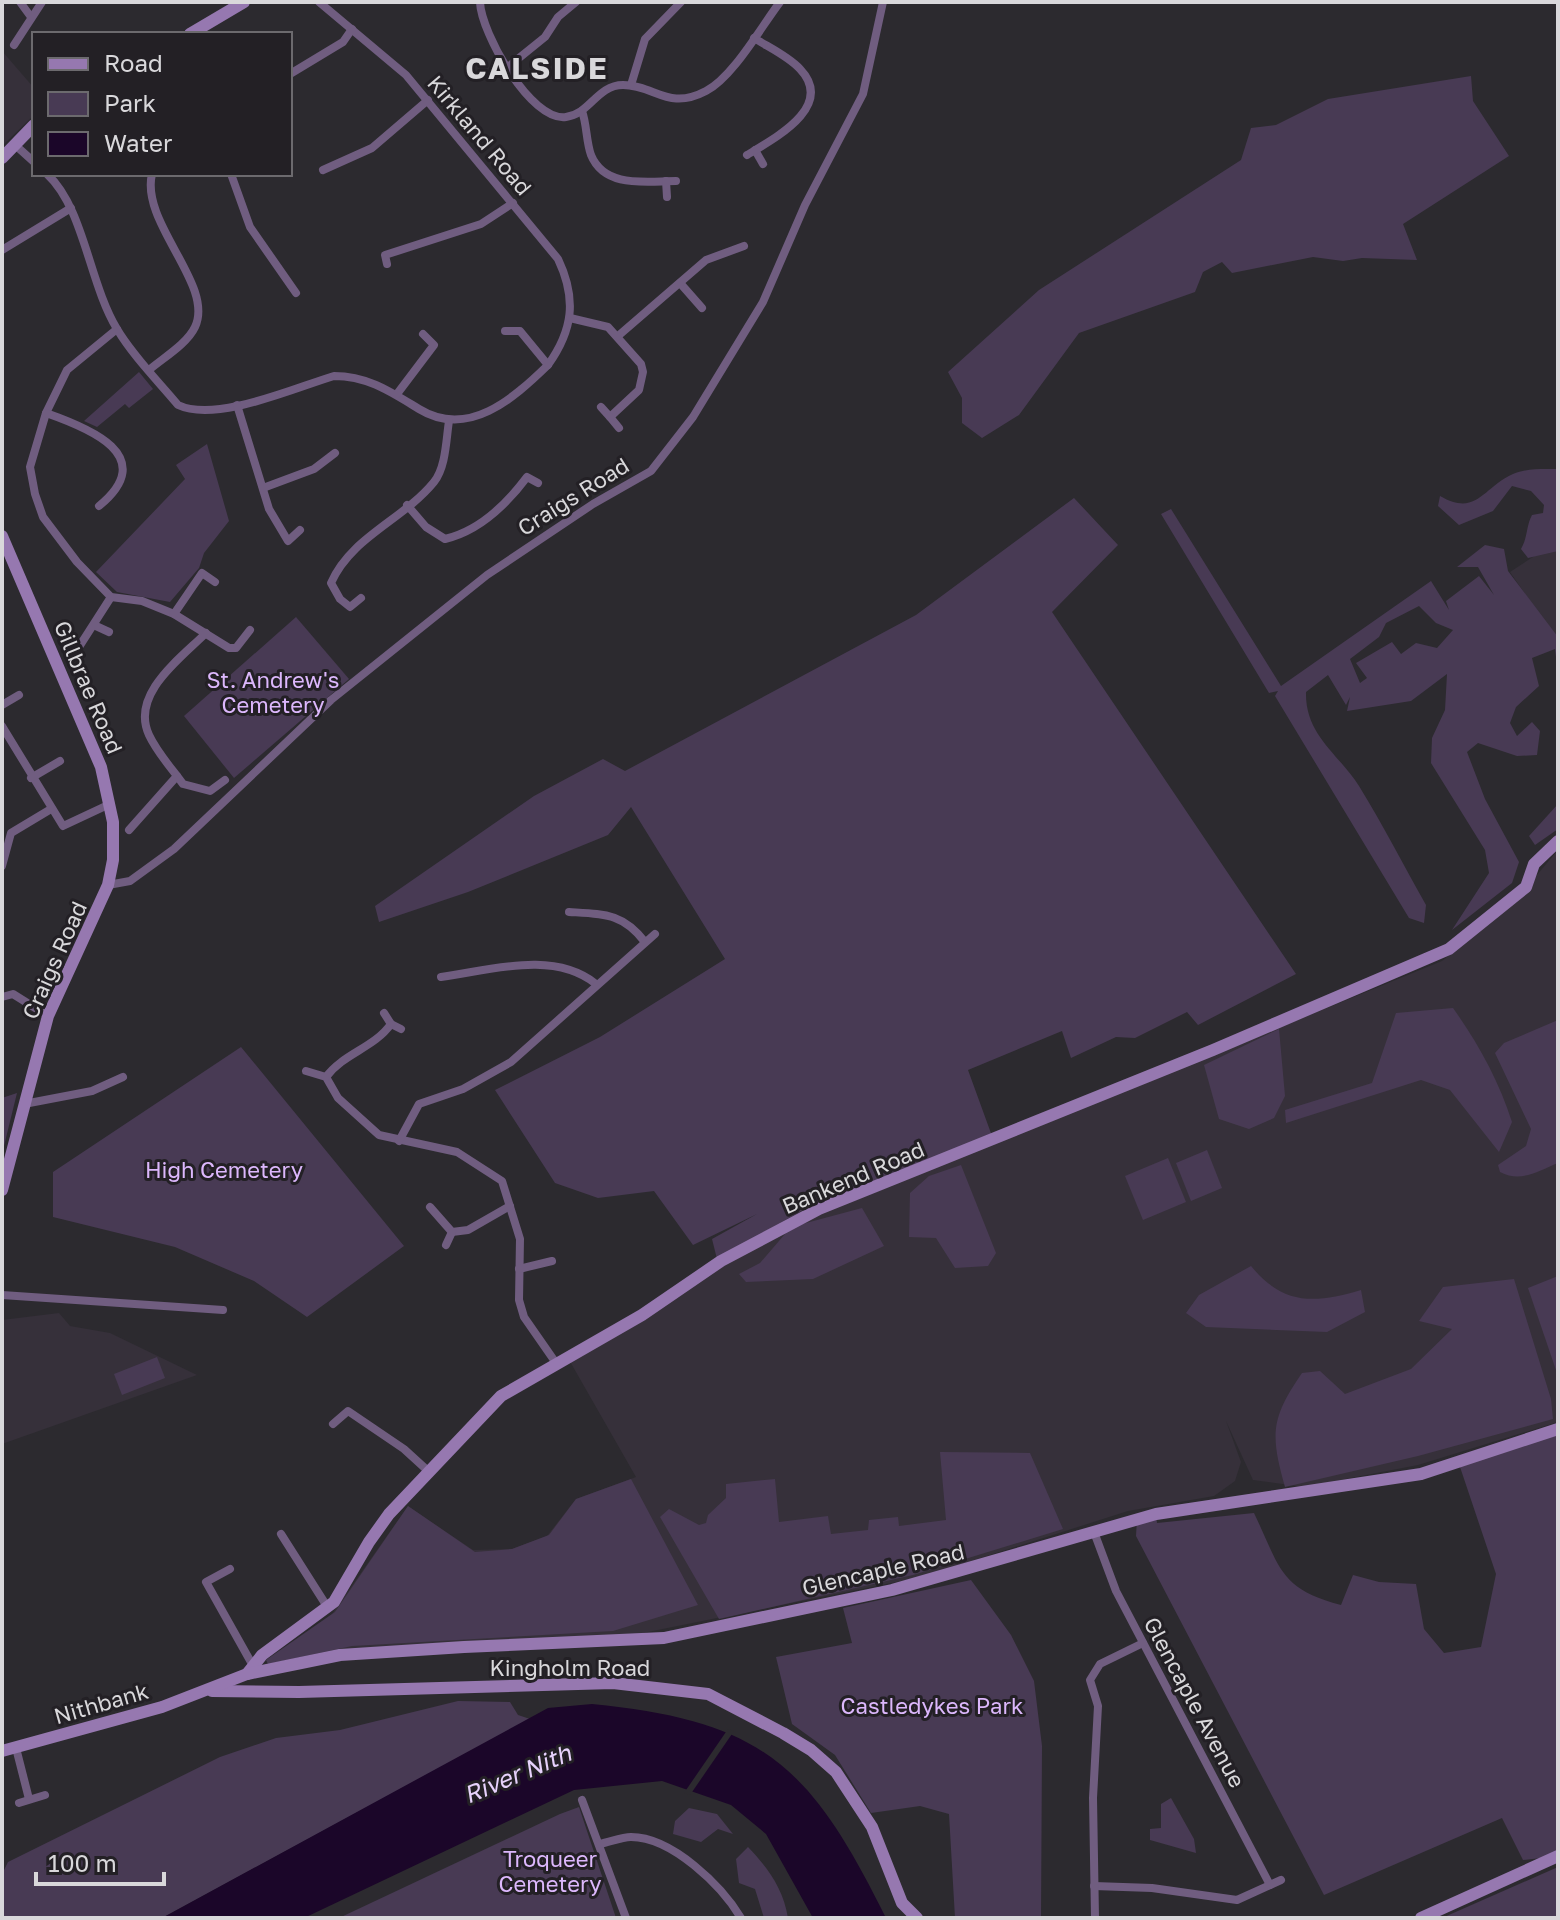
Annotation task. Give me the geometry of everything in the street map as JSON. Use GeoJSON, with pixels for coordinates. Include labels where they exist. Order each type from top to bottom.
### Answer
{"type":"FeatureCollection","features":[{"type":"Feature","properties":{"kind":"main road"},"geometry":{"type":"LineString","coordinates":[[193,32],[244,2]]}},
{"type":"Feature","properties":{"kind":"main road"},"geometry":{"type":"LineString","coordinates":[[2,158],[32,127]]}},
{"type":"Feature","properties":{"kind":"main road","name":"Gillbrae Road"},"geometry":{"type":"LineString","coordinates":[[2,536],[101,767],[110,804],[113,860]]}},
{"type":"Feature","properties":{"kind":"main road","name":"Bankend Road"},"geometry":{"type":"LineString","coordinates":[[250,1669],[328,1608],[369,1542],[427,1470],[486,1408],[556,1363],[642,1315],[721,1261],[819,1209],[1193,1058],[1449,949],[1526,887],[1534,864],[1558,841]]}},
{"type":"Feature","properties":{"kind":"main road","name":"Craigs Road"},"geometry":{"type":"LineString","coordinates":[[2,1190],[48,1016],[108,885],[113,860]]}},
{"type":"Feature","properties":{"kind":"main road","name":"Glencaple Road"},"geometry":{"type":"LineString","coordinates":[[209,1691],[250,1669],[340,1655],[664,1638],[892,1590],[1156,1514],[1421,1474],[1558,1429]]}},
{"type":"Feature","properties":{"kind":"main road","name":"Kingholm Road"},"geometry":{"type":"LineString","coordinates":[[209,1691],[299,1692],[613,1683],[708,1694],[811,1750],[836,1772],[872,1827],[902,1903],[917,1918]]}},
{"type":"Feature","properties":{"kind":"main road","name":"Nithbank"},"geometry":{"type":"LineString","coordinates":[[2,1751],[209,1691]]}},
{"type":"Feature","properties":{"kind":"main road"},"geometry":{"type":"LineString","coordinates":[[1421,1918],[1558,1856]]}},
{"type":"Feature","properties":{"kind":"street"},"geometry":{"type":"LineString","coordinates":[[20,2],[31,17]]}},
{"type":"Feature","properties":{"kind":"street"},"geometry":{"type":"LineString","coordinates":[[14,45],[42,2]]}},
{"type":"Feature","properties":{"kind":"street","name":"Kirkland Road"},"geometry":{"type":"LineString","coordinates":[[319,2],[406,75],[558,259],[568,284],[570,318],[566,338],[548,365]]}},
{"type":"Feature","properties":{"kind":"street"},"geometry":{"type":"LineString","coordinates":[[480,2],[487,33],[508,67],[542,111],[559,117],[582,111],[607,88],[631,85],[668,98],[700,94],[720,81],[780,2]]}},
{"type":"Feature","properties":{"kind":"street"},"geometry":{"type":"LineString","coordinates":[[508,67],[545,37],[558,17],[576,2]]}},
{"type":"Feature","properties":{"kind":"street"},"geometry":{"type":"LineString","coordinates":[[631,85],[645,39],[681,2]]}},
{"type":"Feature","properties":{"kind":"street","name":"Craigs Road"},"geometry":{"type":"LineString","coordinates":[[108,885],[130,881],[174,849],[331,700],[487,575],[593,504],[651,471],[693,417],[763,302],[805,205],[863,94],[883,2]]}},
{"type":"Feature","properties":{"kind":"street"},"geometry":{"type":"LineString","coordinates":[[292,73],[343,42],[352,29]]}},
{"type":"Feature","properties":{"kind":"street"},"geometry":{"type":"LineString","coordinates":[[754,38],[799,67],[810,94],[808,107],[797,122],[751,153],[763,164]]}},
{"type":"Feature","properties":{"kind":"street"},"geometry":{"type":"LineString","coordinates":[[323,170],[372,148],[428,100]]}},
{"type":"Feature","properties":{"kind":"street"},"geometry":{"type":"LineString","coordinates":[[582,111],[590,151],[602,170],[625,181],[671,181],[667,197]]}},
{"type":"Feature","properties":{"kind":"street"},"geometry":{"type":"LineString","coordinates":[[14,144],[32,160]]}},
{"type":"Feature","properties":{"kind":"street"},"geometry":{"type":"LineString","coordinates":[[49,176],[66,196],[90,272],[117,329],[178,405],[190,411],[237,405],[334,376],[365,379],[397,394],[422,411],[449,421],[466,421],[489,412],[548,365],[520,331]]}},
{"type":"Feature","properties":{"kind":"street"},"geometry":{"type":"LineString","coordinates":[[149,370],[191,334],[199,315],[199,304],[155,208],[150,184],[152,176]]}},
{"type":"Feature","properties":{"kind":"street"},"geometry":{"type":"LineString","coordinates":[[232,176],[250,227],[296,293]]}},
{"type":"Feature","properties":{"kind":"street"},"geometry":{"type":"LineString","coordinates":[[382,244],[386,259],[481,224],[513,203]]}},
{"type":"Feature","properties":{"kind":"street"},"geometry":{"type":"LineString","coordinates":[[2,250],[71,208]]}},
{"type":"Feature","properties":{"kind":"street"},"geometry":{"type":"LineString","coordinates":[[618,336],[719,253],[744,246]]}},
{"type":"Feature","properties":{"kind":"street"},"geometry":{"type":"LineString","coordinates":[[680,283],[702,308]]}},
{"type":"Feature","properties":{"kind":"street"},"geometry":{"type":"LineString","coordinates":[[520,331],[523,318]]}},
{"type":"Feature","properties":{"kind":"street"},"geometry":{"type":"LineString","coordinates":[[570,318],[599,323],[618,336],[641,364],[643,381],[634,396],[610,417]]}},
{"type":"Feature","properties":{"kind":"street"},"geometry":{"type":"LineString","coordinates":[[117,329],[67,370],[46,413],[30,467],[43,517],[77,562],[111,597],[142,601],[174,614],[236,648],[250,630]]}},
{"type":"Feature","properties":{"kind":"street"},"geometry":{"type":"LineString","coordinates":[[505,331],[520,331]]}},
{"type":"Feature","properties":{"kind":"street"},"geometry":{"type":"LineString","coordinates":[[397,394],[434,345],[423,334]]}},
{"type":"Feature","properties":{"kind":"street"},"geometry":{"type":"LineString","coordinates":[[237,405],[269,509],[288,541],[300,530]]}},
{"type":"Feature","properties":{"kind":"street"},"geometry":{"type":"LineString","coordinates":[[601,407],[619,428]]}},
{"type":"Feature","properties":{"kind":"street"},"geometry":{"type":"LineString","coordinates":[[46,413],[104,437],[116,450],[121,470],[119,483],[113,495],[99,506]]}},
{"type":"Feature","properties":{"kind":"street"},"geometry":{"type":"LineString","coordinates":[[361,598],[350,607],[340,599],[331,583],[341,562],[434,482],[439,472],[449,421]]}},
{"type":"Feature","properties":{"kind":"street"},"geometry":{"type":"LineString","coordinates":[[263,488],[322,463],[335,453]]}},
{"type":"Feature","properties":{"kind":"street"},"geometry":{"type":"LineString","coordinates":[[322,463],[328,471]]}},
{"type":"Feature","properties":{"kind":"street"},"geometry":{"type":"LineString","coordinates":[[407,505],[426,527],[445,539],[464,535],[509,501],[527,477],[538,483]]}},
{"type":"Feature","properties":{"kind":"street"},"geometry":{"type":"LineString","coordinates":[[174,614],[202,573],[215,582]]}},
{"type":"Feature","properties":{"kind":"street"},"geometry":{"type":"LineString","coordinates":[[77,650],[96,626],[111,597]]}},
{"type":"Feature","properties":{"kind":"street"},"geometry":{"type":"LineString","coordinates":[[96,626],[109,632]]}},
{"type":"Feature","properties":{"kind":"street"},"geometry":{"type":"LineString","coordinates":[[206,633],[157,682],[147,704],[148,733],[183,784],[210,791],[225,780]]}},
{"type":"Feature","properties":{"kind":"street"},"geometry":{"type":"LineString","coordinates":[[2,705],[19,695]]}},
{"type":"Feature","properties":{"kind":"street"},"geometry":{"type":"LineString","coordinates":[[2,726],[63,826],[110,804]]}},
{"type":"Feature","properties":{"kind":"street"},"geometry":{"type":"LineString","coordinates":[[31,778],[60,761]]}},
{"type":"Feature","properties":{"kind":"street"},"geometry":{"type":"LineString","coordinates":[[129,830],[177,776]]}},
{"type":"Feature","properties":{"kind":"street"},"geometry":{"type":"LineString","coordinates":[[2,866],[11,833],[51,809]]}},
{"type":"Feature","properties":{"kind":"street"},"geometry":{"type":"LineString","coordinates":[[569,912],[617,918],[631,924],[645,942]]}},
{"type":"Feature","properties":{"kind":"street"},"geometry":{"type":"LineString","coordinates":[[399,1141],[419,1104],[463,1089],[511,1062],[655,934]]}},
{"type":"Feature","properties":{"kind":"street"},"geometry":{"type":"LineString","coordinates":[[441,977],[523,966],[568,966],[596,984]]}},
{"type":"Feature","properties":{"kind":"street"},"geometry":{"type":"LineString","coordinates":[[2,997],[13,994],[48,1016]]}},
{"type":"Feature","properties":{"kind":"street"},"geometry":{"type":"LineString","coordinates":[[384,1013],[391,1024],[401,1029]]}},
{"type":"Feature","properties":{"kind":"street"},"geometry":{"type":"LineString","coordinates":[[326,1077],[335,1065],[381,1038],[391,1024]]}},
{"type":"Feature","properties":{"kind":"street"},"geometry":{"type":"LineString","coordinates":[[306,1071],[326,1077],[338,1098],[379,1135],[457,1152],[502,1181],[520,1239],[519,1300],[524,1317],[556,1363]]}},
{"type":"Feature","properties":{"kind":"street"},"geometry":{"type":"LineString","coordinates":[[23,1105],[92,1091],[123,1077]]}},
{"type":"Feature","properties":{"kind":"street"},"geometry":{"type":"LineString","coordinates":[[452,1232],[468,1230],[510,1206]]}},
{"type":"Feature","properties":{"kind":"street"},"geometry":{"type":"LineString","coordinates":[[430,1207],[452,1232]]}},
{"type":"Feature","properties":{"kind":"street"},"geometry":{"type":"LineString","coordinates":[[446,1245],[452,1232]]}},
{"type":"Feature","properties":{"kind":"street"},"geometry":{"type":"LineString","coordinates":[[519,1269],[552,1261]]}},
{"type":"Feature","properties":{"kind":"street"},"geometry":{"type":"LineString","coordinates":[[2,1295],[68,1297],[223,1310]]}},
{"type":"Feature","properties":{"kind":"street"},"geometry":{"type":"LineString","coordinates":[[333,1424],[348,1411],[404,1449],[427,1470]]}},
{"type":"Feature","properties":{"kind":"street","name":"Glencaple Avenue"},"geometry":{"type":"LineString","coordinates":[[1094,1532],[1116,1591],[1270,1885]]}},
{"type":"Feature","properties":{"kind":"street"},"geometry":{"type":"LineString","coordinates":[[281,1534],[328,1608]]}},
{"type":"Feature","properties":{"kind":"street"},"geometry":{"type":"LineString","coordinates":[[230,1569],[206,1582],[250,1669]]}},
{"type":"Feature","properties":{"kind":"street"},"geometry":{"type":"LineString","coordinates":[[1095,1918],[1093,1798],[1098,1706],[1090,1680],[1100,1664],[1143,1643]]}},
{"type":"Feature","properties":{"kind":"street"},"geometry":{"type":"LineString","coordinates":[[16,1748],[29,1799]]}},
{"type":"Feature","properties":{"kind":"street"},"geometry":{"type":"LineString","coordinates":[[19,1803],[45,1795]]}},
{"type":"Feature","properties":{"kind":"street"},"geometry":{"type":"LineString","coordinates":[[582,1800],[626,1918]]}},
{"type":"Feature","properties":{"kind":"street"},"geometry":{"type":"LineString","coordinates":[[600,1844],[632,1837],[676,1854],[714,1882],[741,1918]]}},
{"type":"Feature","properties":{"kind":"street"},"geometry":{"type":"LineString","coordinates":[[1094,1886],[1152,1888],[1237,1900],[1281,1880]]}},
{"type":"Feature","properties":{"kind":"shaded area"},"geometry":{"type":"Polygon","coordinates":[[[2,51],[32,86],[32,117],[2,146],[2,51]]]}},
{"type":"Feature","properties":{"kind":"shaded area"},"geometry":{"type":"Polygon","coordinates":[[[1558,520],[1558,642],[1510,572],[1554,543],[1546,528],[1558,520]]]}},
{"type":"Feature","properties":{"kind":"shaded area"},"geometry":{"type":"Polygon","coordinates":[[[1558,850],[1558,1422],[1418,1465],[1304,1487],[1253,1480],[1226,1421],[1241,1462],[1235,1481],[1214,1496],[1128,1511],[921,1577],[628,1636],[269,1665],[266,1660],[332,1614],[408,1506],[473,1550],[512,1549],[547,1536],[576,1499],[636,1477],[568,1358],[700,1279],[810,1219],[1442,961],[1514,902],[1558,850]]]}},
{"type":"Feature","properties":{"kind":"shaded area"},"geometry":{"type":"Polygon","coordinates":[[[59,1313],[70,1326],[110,1333],[197,1375],[2,1444],[2,1320],[59,1313]]]}},
{"type":"Feature","properties":{"kind":"green space"},"geometry":{"type":"Polygon","coordinates":[[[1471,76],[1473,101],[1509,156],[1403,224],[1417,260],[1362,258],[1343,261],[1313,257],[1232,273],[1222,262],[1203,272],[1195,292],[1079,333],[1019,415],[982,438],[962,423],[962,398],[948,372],[1039,290],[1241,160],[1251,128],[1276,125],[1328,99],[1471,76]]]}},
{"type":"Feature","properties":{"kind":"green space"},"geometry":{"type":"Polygon","coordinates":[[[139,372],[153,389],[129,408],[125,404],[97,427],[84,421],[139,372]]]}},
{"type":"Feature","properties":{"kind":"green space"},"geometry":{"type":"Polygon","coordinates":[[[207,444],[229,521],[204,553],[199,568],[170,602],[117,592],[96,572],[185,479],[176,465],[207,444]]]}},
{"type":"Feature","properties":{"kind":"green space"},"geometry":{"type":"Polygon","coordinates":[[[1558,469],[1558,551],[1528,558],[1521,549],[1532,515],[1543,513],[1544,505],[1531,491],[1512,486],[1493,511],[1459,525],[1438,506],[1440,496],[1452,502],[1471,502],[1513,474],[1558,469]]]}},
{"type":"Feature","properties":{"kind":"green space"},"geometry":{"type":"Polygon","coordinates":[[[1074,498],[1118,545],[1052,612],[1296,974],[1198,1025],[1187,1012],[1135,1038],[1116,1037],[1071,1058],[1062,1031],[968,1070],[992,1136],[803,1210],[717,1259],[712,1239],[757,1214],[693,1245],[654,1191],[598,1198],[555,1183],[495,1090],[600,1037],[725,959],[631,807],[608,835],[468,892],[379,922],[375,906],[534,796],[603,759],[625,771],[916,615],[1074,498]]]}},
{"type":"Feature","properties":{"kind":"green space"},"geometry":{"type":"Polygon","coordinates":[[[1171,509],[1281,686],[1431,581],[1449,610],[1446,601],[1479,576],[1494,595],[1478,567],[1457,567],[1485,545],[1504,549],[1508,571],[1558,637],[1558,673],[1555,649],[1532,658],[1539,686],[1516,707],[1510,723],[1517,736],[1532,722],[1540,731],[1537,755],[1517,756],[1478,743],[1467,752],[1485,799],[1519,862],[1512,883],[1452,930],[1489,873],[1485,850],[1431,763],[1432,738],[1445,710],[1447,674],[1411,701],[1347,711],[1350,697],[1346,705],[1328,675],[1306,692],[1311,720],[1324,743],[1359,786],[1426,905],[1424,923],[1409,918],[1275,696],[1278,691],[1269,693],[1161,514],[1171,509]],[[1419,606],[1386,623],[1379,637],[1350,659],[1360,683],[1367,678],[1356,663],[1392,642],[1401,654],[1416,643],[1437,648],[1453,630],[1436,623],[1419,606]]]}},
{"type":"Feature","properties":{"kind":"green space","name":"St. Andrew's Cemetery"},"geometry":{"type":"Polygon","coordinates":[[[296,617],[349,679],[234,778],[184,716],[296,617]]]}},
{"type":"Feature","properties":{"kind":"green space"},"geometry":{"type":"Polygon","coordinates":[[[1558,804],[1558,829],[1535,845],[1529,836],[1558,804]]]}},
{"type":"Feature","properties":{"kind":"green space"},"geometry":{"type":"Polygon","coordinates":[[[1453,1008],[1487,1063],[1512,1122],[1499,1152],[1450,1090],[1421,1080],[1286,1123],[1285,1110],[1372,1083],[1396,1013],[1453,1008]]]}},
{"type":"Feature","properties":{"kind":"green space"},"geometry":{"type":"Polygon","coordinates":[[[1558,1020],[1558,1163],[1529,1175],[1508,1175],[1500,1172],[1498,1165],[1526,1146],[1531,1129],[1495,1053],[1504,1043],[1558,1020]]]}},
{"type":"Feature","properties":{"kind":"green space"},"geometry":{"type":"Polygon","coordinates":[[[1279,1029],[1285,1096],[1274,1118],[1249,1129],[1219,1119],[1204,1065],[1279,1029]]]}},
{"type":"Feature","properties":{"kind":"green space","name":"High Cemetery"},"geometry":{"type":"Polygon","coordinates":[[[241,1047],[404,1246],[307,1317],[254,1281],[175,1247],[53,1217],[53,1172],[241,1047]]]}},
{"type":"Feature","properties":{"kind":"green space"},"geometry":{"type":"Polygon","coordinates":[[[17,1093],[3,1150],[2,1155],[2,1098],[17,1093]]]}},
{"type":"Feature","properties":{"kind":"green space"},"geometry":{"type":"Polygon","coordinates":[[[1207,1150],[1222,1188],[1191,1201],[1176,1163],[1207,1150]]]}},
{"type":"Feature","properties":{"kind":"green space"},"geometry":{"type":"Polygon","coordinates":[[[1168,1158],[1186,1202],[1143,1220],[1125,1176],[1168,1158]]]}},
{"type":"Feature","properties":{"kind":"green space"},"geometry":{"type":"Polygon","coordinates":[[[961,1165],[996,1253],[988,1266],[955,1268],[936,1238],[909,1237],[910,1193],[929,1176],[961,1165]]]}},
{"type":"Feature","properties":{"kind":"green space"},"geometry":{"type":"Polygon","coordinates":[[[862,1208],[884,1246],[813,1279],[746,1282],[739,1274],[760,1263],[791,1227],[862,1208]]]}},
{"type":"Feature","properties":{"kind":"green space"},"geometry":{"type":"Polygon","coordinates":[[[1251,1266],[1275,1288],[1300,1298],[1328,1298],[1361,1290],[1365,1312],[1327,1332],[1206,1327],[1186,1313],[1199,1295],[1251,1266]]]}},
{"type":"Feature","properties":{"kind":"green space"},"geometry":{"type":"Polygon","coordinates":[[[1558,1276],[1558,1376],[1528,1288],[1558,1276]]]}},
{"type":"Feature","properties":{"kind":"green space"},"geometry":{"type":"Polygon","coordinates":[[[1514,1279],[1551,1399],[1553,1419],[1418,1456],[1285,1487],[1277,1453],[1276,1427],[1284,1402],[1302,1373],[1320,1371],[1345,1394],[1411,1369],[1452,1329],[1419,1321],[1443,1287],[1514,1279]]]}},
{"type":"Feature","properties":{"kind":"green space"},"geometry":{"type":"Polygon","coordinates":[[[157,1357],[165,1378],[122,1395],[114,1374],[157,1357]]]}},
{"type":"Feature","properties":{"kind":"green space"},"geometry":{"type":"Polygon","coordinates":[[[1558,1429],[1558,1856],[1523,1860],[1502,1818],[1324,1895],[1136,1536],[1137,1519],[1156,1514],[1157,1523],[1254,1513],[1284,1573],[1305,1591],[1341,1605],[1353,1575],[1379,1582],[1416,1584],[1424,1629],[1444,1653],[1481,1647],[1496,1574],[1458,1461],[1558,1429]]]}},
{"type":"Feature","properties":{"kind":"green space"},"geometry":{"type":"Polygon","coordinates":[[[940,1452],[1030,1453],[1063,1529],[913,1575],[719,1619],[660,1517],[669,1509],[699,1525],[706,1523],[708,1515],[726,1498],[726,1484],[775,1479],[779,1522],[828,1516],[831,1534],[868,1530],[869,1520],[898,1517],[899,1526],[946,1520],[940,1452]]]}},
{"type":"Feature","properties":{"kind":"green space"},"geometry":{"type":"Polygon","coordinates":[[[631,1479],[698,1605],[613,1631],[352,1646],[268,1664],[266,1660],[335,1612],[408,1506],[475,1552],[512,1549],[549,1535],[576,1499],[631,1479]]]}},
{"type":"Feature","properties":{"kind":"green space","name":"Castledykes Park"},"geometry":{"type":"Polygon","coordinates":[[[971,1580],[1011,1635],[1034,1681],[1042,1746],[1041,1918],[955,1918],[949,1814],[920,1806],[871,1813],[835,1755],[792,1724],[776,1657],[852,1643],[843,1608],[971,1580]]]}},
{"type":"Feature","properties":{"kind":"green space"},"geometry":{"type":"Polygon","coordinates":[[[458,1701],[510,1702],[518,1715],[530,1719],[162,1918],[2,1918],[2,1874],[8,1862],[220,1757],[276,1738],[340,1730],[458,1701]]]}},
{"type":"Feature","properties":{"kind":"green space"},"geometry":{"type":"Polygon","coordinates":[[[1171,1798],[1194,1839],[1196,1853],[1150,1840],[1150,1829],[1161,1828],[1161,1804],[1171,1798]]]}},
{"type":"Feature","properties":{"kind":"green space","name":"Troqueer Cemetery"},"geometry":{"type":"Polygon","coordinates":[[[579,1807],[616,1918],[339,1918],[560,1814],[579,1807]]]}},
{"type":"Feature","properties":{"kind":"green space"},"geometry":{"type":"Polygon","coordinates":[[[689,1808],[717,1814],[733,1834],[718,1829],[701,1842],[673,1834],[675,1821],[689,1808]]]}},
{"type":"Feature","properties":{"kind":"green space"},"geometry":{"type":"Polygon","coordinates":[[[748,1847],[774,1879],[788,1918],[764,1918],[755,1889],[739,1883],[736,1859],[748,1847]]]}},
{"type":"Feature","properties":{"kind":"green space"},"geometry":{"type":"Polygon","coordinates":[[[1558,1867],[1558,1918],[1442,1918],[1558,1867]]]}},
{"type":"Feature","properties":{"kind":"water","name":"River Nith"},"geometry":{"type":"Polygon","coordinates":[[[592,1704],[700,1723],[741,1739],[776,1761],[806,1788],[833,1823],[886,1918],[813,1918],[766,1834],[731,1805],[662,1781],[574,1790],[304,1918],[162,1918],[548,1708],[592,1704]]]}},
{"type":"Feature","properties":{"kind":"pier"},"geometry":{"type":"Polygon","coordinates":[[[728,1729],[734,1731],[690,1795],[684,1793],[728,1729]]]}},
{"type":"Feature","properties":{"kind":"district","name":"CALSIDE"},"geometry":{"type":"Point","coordinates":[537,68]}}]}
